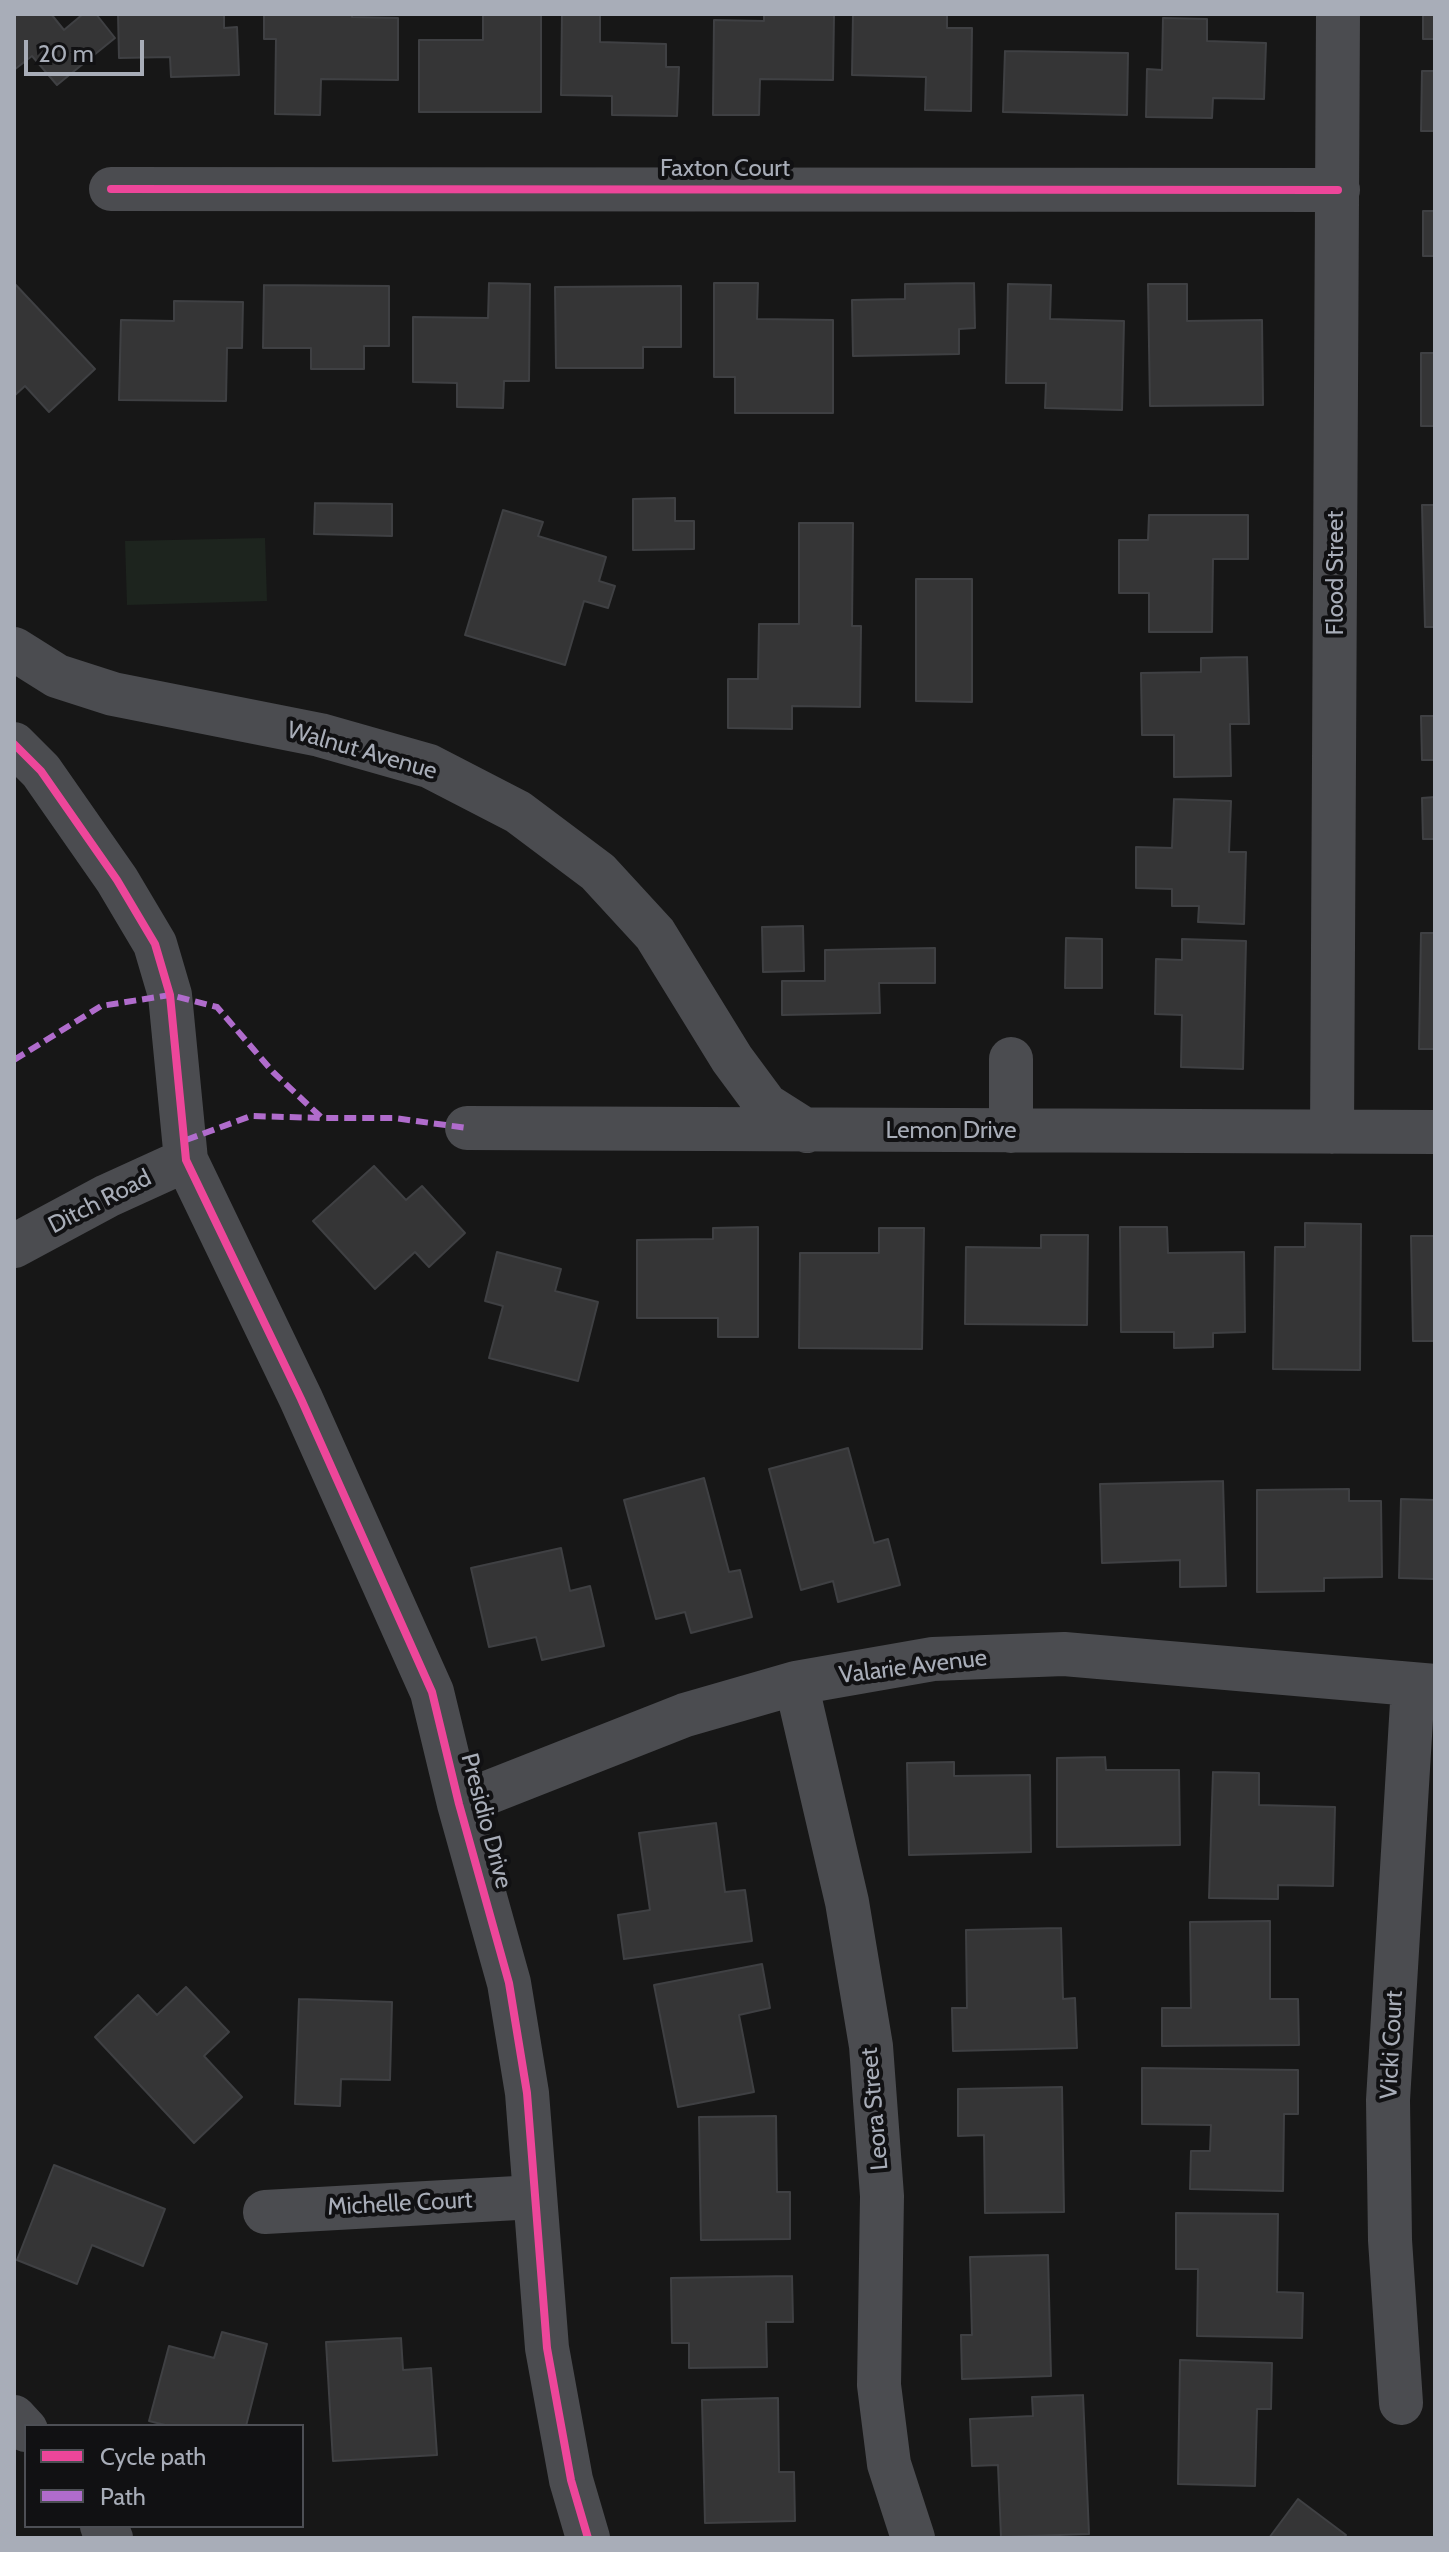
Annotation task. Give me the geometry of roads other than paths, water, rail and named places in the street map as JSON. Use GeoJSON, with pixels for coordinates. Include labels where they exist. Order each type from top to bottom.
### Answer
{"type":"FeatureCollection","features":[{"type":"Feature","properties":{"kind":"street","name":"Flood Street"},"geometry":{"type":"LineString","coordinates":[[1332,1132],[1338,14]]}},
{"type":"Feature","properties":{"kind":"street","name":"Faxton Court"},"geometry":{"type":"LineString","coordinates":[[111,189],[1338,190]]}},
{"type":"Feature","properties":{"kind":"street","name":"Walnut Avenue"},"geometry":{"type":"LineString","coordinates":[[14,649],[57,676],[113,694],[320,735],[429,766],[518,812],[598,872],[655,934],[732,1059],[766,1105],[807,1131]]}},
{"type":"Feature","properties":{"kind":"street"},"geometry":{"type":"LineString","coordinates":[[14,744],[41,771],[117,880],[155,944],[170,995],[186,1160]]}},
{"type":"Feature","properties":{"kind":"street"},"geometry":{"type":"LineString","coordinates":[[1011,1059],[1011,1131]]}},
{"type":"Feature","properties":{"kind":"street","name":"Lemon Drive"},"geometry":{"type":"LineString","coordinates":[[467,1128],[1435,1132]]}},
{"type":"Feature","properties":{"kind":"street","name":"Ditch Road"},"geometry":{"type":"LineString","coordinates":[[14,1246],[107,1196],[186,1160]]}},
{"type":"Feature","properties":{"kind":"street","name":"Presidio Drive"},"geometry":{"type":"LineString","coordinates":[[186,1160],[301,1399],[432,1692],[459,1804],[509,1983],[527,2093],[547,2348],[571,2480],[588,2538]]}},
{"type":"Feature","properties":{"kind":"street","name":"Valarie Avenue"},"geometry":{"type":"LineString","coordinates":[[459,1804],[685,1715],[796,1683],[933,1659],[1064,1654],[1424,1686]]}},
{"type":"Feature","properties":{"kind":"street","name":"Leora Street"},"geometry":{"type":"LineString","coordinates":[[796,1683],[847,1902],[871,2046],[882,2196],[879,2385],[889,2464],[913,2538]]}},
{"type":"Feature","properties":{"kind":"street","name":"Vicki Court"},"geometry":{"type":"LineString","coordinates":[[1401,2403],[1390,2240],[1388,2100],[1424,1686]]}},
{"type":"Feature","properties":{"kind":"street","name":"Michelle Court"},"geometry":{"type":"LineString","coordinates":[[265,2212],[535,2197]]}}]}
